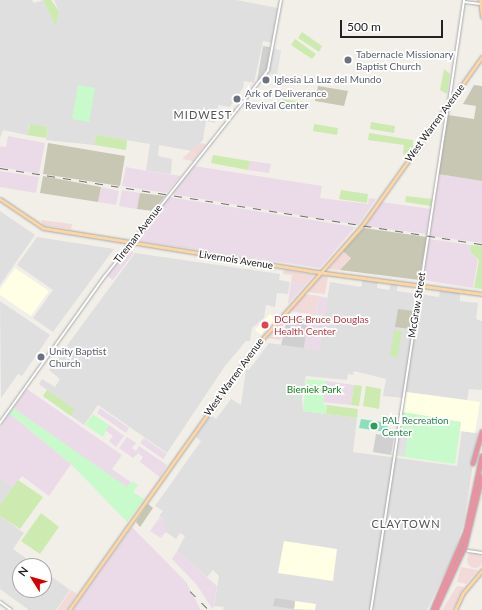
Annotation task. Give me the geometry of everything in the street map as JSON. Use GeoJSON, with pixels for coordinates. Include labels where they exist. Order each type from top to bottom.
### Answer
{"type":"FeatureCollection","features":[{"type":"Feature","properties":{"kind":"highway"},"geometry":{"type":"LineString","coordinates":[[473,464],[482,432]]}},
{"type":"Feature","properties":{"kind":"highway"},"geometry":{"type":"LineString","coordinates":[[432,610],[466,532],[482,458]]}},
{"type":"Feature","properties":{"kind":"highway"},"geometry":{"type":"LineString","coordinates":[[437,610],[465,547],[482,478]]}},
{"type":"Feature","properties":{"kind":"main road"},"geometry":{"type":"LineString","coordinates":[[480,0],[482,18]]}},
{"type":"Feature","properties":{"kind":"main road","name":"West Warren Avenue"},"geometry":{"type":"LineString","coordinates":[[69,610],[256,346],[360,227],[482,57]]}},
{"type":"Feature","properties":{"kind":"main road","name":"Livernois Avenue"},"geometry":{"type":"LineString","coordinates":[[0,199],[43,228],[321,272],[420,284],[482,294]]}},
{"type":"Feature","properties":{"kind":"main road"},"geometry":{"type":"LineString","coordinates":[[455,610],[463,593],[482,570]]}},
{"type":"Feature","properties":{"kind":"street","name":"Tireman Avenue"},"geometry":{"type":"LineString","coordinates":[[0,423],[131,242],[268,70],[281,0]]}},
{"type":"Feature","properties":{"kind":"street"},"geometry":{"type":"LineString","coordinates":[[464,1],[481,4]]}},
{"type":"Feature","properties":{"kind":"street","name":"McGraw Street"},"geometry":{"type":"LineString","coordinates":[[371,610],[464,1]]}},
{"type":"Feature","properties":{"kind":"street"},"geometry":{"type":"LineString","coordinates":[[468,551],[482,553]]}},
{"type":"Feature","properties":{"kind":"street"},"geometry":{"type":"LineString","coordinates":[[0,602],[11,610]]}},
{"type":"Feature","properties":{"kind":"shaded area"},"geometry":{"type":"Polygon","coordinates":[[[0,0],[32,0],[34,3],[43,0],[56,26],[59,11],[54,0],[236,0],[278,8],[272,43],[263,41],[254,83],[244,81],[243,88],[230,107],[218,105],[215,123],[206,121],[203,140],[192,151],[159,145],[158,156],[172,159],[171,174],[146,171],[150,144],[96,135],[94,145],[46,140],[48,127],[29,125],[27,135],[3,130],[0,138],[0,0]]]}},
{"type":"Feature","properties":{"kind":"shaded area"},"geometry":{"type":"Polygon","coordinates":[[[263,46],[270,47],[267,68],[257,81],[263,46]]]}},
{"type":"Feature","properties":{"kind":"shaded area"},"geometry":{"type":"Polygon","coordinates":[[[274,48],[281,51],[277,75],[267,74],[274,48]]]}},
{"type":"Feature","properties":{"kind":"shaded area"},"geometry":{"type":"Polygon","coordinates":[[[474,85],[482,86],[482,181],[438,174],[448,115],[474,119],[476,106],[463,104],[474,85]]]}},
{"type":"Feature","properties":{"kind":"shaded area"},"geometry":{"type":"Polygon","coordinates":[[[318,86],[348,91],[344,106],[315,101],[318,86]]]}},
{"type":"Feature","properties":{"kind":"shaded area"},"geometry":{"type":"Polygon","coordinates":[[[8,136],[45,143],[39,174],[0,167],[0,146],[6,147],[8,136]]]}},
{"type":"Feature","properties":{"kind":"shaded area"},"geometry":{"type":"Polygon","coordinates":[[[48,143],[125,156],[120,186],[43,174],[48,143]]]}},
{"type":"Feature","properties":{"kind":"shaded area"},"geometry":{"type":"Polygon","coordinates":[[[199,143],[206,144],[193,161],[182,159],[199,143]]]}},
{"type":"Feature","properties":{"kind":"shaded area"},"geometry":{"type":"Polygon","coordinates":[[[250,161],[271,164],[269,173],[248,170],[250,161]]]}},
{"type":"Feature","properties":{"kind":"shaded area"},"geometry":{"type":"Polygon","coordinates":[[[194,166],[322,186],[320,198],[368,204],[369,198],[376,199],[358,225],[172,194],[194,166]]]}},
{"type":"Feature","properties":{"kind":"shaded area"},"geometry":{"type":"Polygon","coordinates":[[[126,167],[181,176],[166,193],[122,186],[126,167]]]}},
{"type":"Feature","properties":{"kind":"shaded area"},"geometry":{"type":"Polygon","coordinates":[[[0,171],[39,177],[36,193],[0,187],[0,171]]]}},
{"type":"Feature","properties":{"kind":"shaded area"},"geometry":{"type":"Polygon","coordinates":[[[438,174],[482,181],[482,243],[430,236],[438,174]]]}},
{"type":"Feature","properties":{"kind":"shaded area"},"geometry":{"type":"Polygon","coordinates":[[[43,176],[101,187],[98,202],[40,193],[43,176]]]}},
{"type":"Feature","properties":{"kind":"shaded area"},"geometry":{"type":"Polygon","coordinates":[[[101,187],[119,191],[116,205],[98,202],[101,187]]]}},
{"type":"Feature","properties":{"kind":"shaded area"},"geometry":{"type":"Polygon","coordinates":[[[122,190],[140,193],[137,209],[119,206],[122,190]]]}},
{"type":"Feature","properties":{"kind":"shaded area"},"geometry":{"type":"Polygon","coordinates":[[[140,193],[165,196],[153,211],[137,209],[140,193]]]}},
{"type":"Feature","properties":{"kind":"shaded area"},"geometry":{"type":"Polygon","coordinates":[[[169,197],[355,227],[320,268],[140,241],[137,238],[169,197]]]}},
{"type":"Feature","properties":{"kind":"shaded area"},"geometry":{"type":"Polygon","coordinates":[[[382,202],[431,209],[427,234],[365,226],[382,202]]]}},
{"type":"Feature","properties":{"kind":"shaded area"},"geometry":{"type":"Polygon","coordinates":[[[0,211],[35,235],[0,285],[0,211]]]}},
{"type":"Feature","properties":{"kind":"shaded area"},"geometry":{"type":"Polygon","coordinates":[[[41,220],[72,224],[71,229],[43,225],[41,220]]]}},
{"type":"Feature","properties":{"kind":"shaded area"},"geometry":{"type":"Polygon","coordinates":[[[364,228],[427,237],[419,280],[340,270],[351,258],[343,251],[364,228]]]}},
{"type":"Feature","properties":{"kind":"shaded area"},"geometry":{"type":"Polygon","coordinates":[[[37,237],[114,249],[53,332],[33,318],[53,290],[17,265],[37,237]]]}},
{"type":"Feature","properties":{"kind":"shaded area"},"geometry":{"type":"Polygon","coordinates":[[[429,239],[471,245],[470,252],[478,260],[473,288],[423,280],[429,239]]]}},
{"type":"Feature","properties":{"kind":"shaded area"},"geometry":{"type":"Polygon","coordinates":[[[129,249],[134,253],[113,280],[107,276],[129,249]]]}},
{"type":"Feature","properties":{"kind":"shaded area"},"geometry":{"type":"Polygon","coordinates":[[[343,251],[351,257],[340,270],[329,269],[343,251]]]}},
{"type":"Feature","properties":{"kind":"shaded area"},"geometry":{"type":"Polygon","coordinates":[[[135,253],[280,274],[279,280],[290,282],[288,294],[277,293],[275,307],[266,305],[264,318],[252,328],[250,341],[246,341],[225,366],[167,453],[98,405],[84,425],[43,396],[47,390],[39,384],[42,379],[55,387],[60,379],[49,370],[135,253]]]}},
{"type":"Feature","properties":{"kind":"shaded area"},"geometry":{"type":"Polygon","coordinates":[[[15,268],[49,291],[31,316],[0,295],[0,289],[15,268]]]}},
{"type":"Feature","properties":{"kind":"shaded area"},"geometry":{"type":"Polygon","coordinates":[[[284,270],[314,275],[305,285],[291,282],[292,275],[283,274],[284,270]]]}},
{"type":"Feature","properties":{"kind":"shaded area"},"geometry":{"type":"Polygon","coordinates":[[[321,276],[328,276],[325,294],[308,292],[321,276]]]}},
{"type":"Feature","properties":{"kind":"shaded area"},"geometry":{"type":"Polygon","coordinates":[[[363,279],[378,281],[377,288],[389,290],[391,283],[397,284],[397,291],[439,297],[440,290],[460,293],[460,301],[478,303],[476,319],[482,321],[482,390],[469,389],[467,400],[407,392],[406,398],[383,396],[386,379],[354,371],[353,375],[348,374],[347,380],[306,376],[302,399],[303,411],[357,418],[353,452],[457,466],[462,431],[478,433],[464,522],[453,556],[427,610],[223,610],[224,607],[214,606],[219,576],[213,570],[207,577],[177,551],[185,536],[180,533],[176,539],[166,532],[161,526],[165,520],[159,516],[163,511],[155,506],[201,441],[196,437],[211,415],[216,419],[231,399],[241,405],[246,369],[249,370],[269,343],[319,350],[330,282],[361,287],[363,279]]]}},
{"type":"Feature","properties":{"kind":"shaded area"},"geometry":{"type":"Polygon","coordinates":[[[291,282],[305,285],[288,303],[291,282]]]}},
{"type":"Feature","properties":{"kind":"shaded area"},"geometry":{"type":"Polygon","coordinates":[[[305,294],[319,296],[316,315],[290,311],[305,294]]]}},
{"type":"Feature","properties":{"kind":"shaded area"},"geometry":{"type":"Polygon","coordinates":[[[319,296],[328,298],[325,316],[316,315],[319,296]]]}},
{"type":"Feature","properties":{"kind":"shaded area"},"geometry":{"type":"Polygon","coordinates":[[[0,301],[50,335],[22,376],[18,374],[1,398],[0,301]]]}},
{"type":"Feature","properties":{"kind":"shaded area"},"geometry":{"type":"Polygon","coordinates":[[[398,309],[414,311],[411,329],[395,327],[398,309]]]}},
{"type":"Feature","properties":{"kind":"shaded area","name":"DCHC Bruce Douglas Health Center"},"geometry":{"type":"Polygon","coordinates":[[[270,314],[275,319],[261,335],[255,330],[270,314]]]}},
{"type":"Feature","properties":{"kind":"shaded area"},"geometry":{"type":"Polygon","coordinates":[[[288,314],[308,317],[304,348],[281,345],[288,314]]]}},
{"type":"Feature","properties":{"kind":"shaded area"},"geometry":{"type":"Polygon","coordinates":[[[308,317],[324,320],[320,351],[304,348],[308,317]]]}},
{"type":"Feature","properties":{"kind":"shaded area"},"geometry":{"type":"Polygon","coordinates":[[[284,319],[281,340],[267,338],[284,319]]]}},
{"type":"Feature","properties":{"kind":"shaded area"},"geometry":{"type":"Polygon","coordinates":[[[326,381],[354,385],[351,405],[323,402],[326,381]]]}},
{"type":"Feature","properties":{"kind":"shaded area"},"geometry":{"type":"Polygon","coordinates":[[[27,389],[122,455],[112,469],[131,482],[127,488],[13,408],[27,389]]]}},
{"type":"Feature","properties":{"kind":"shaded area"},"geometry":{"type":"Polygon","coordinates":[[[406,392],[480,402],[475,433],[460,431],[461,422],[403,412],[406,392]]]}},
{"type":"Feature","properties":{"kind":"shaded area"},"geometry":{"type":"Polygon","coordinates":[[[100,408],[129,428],[126,433],[97,413],[100,408]]]}},
{"type":"Feature","properties":{"kind":"shaded area"},"geometry":{"type":"Polygon","coordinates":[[[9,413],[71,464],[49,496],[22,476],[13,487],[0,478],[0,426],[9,413]]]}},
{"type":"Feature","properties":{"kind":"shaded area"},"geometry":{"type":"Polygon","coordinates":[[[109,425],[124,436],[116,447],[109,441],[113,436],[105,430],[109,425]]]}},
{"type":"Feature","properties":{"kind":"shaded area"},"geometry":{"type":"Polygon","coordinates":[[[401,431],[408,432],[405,456],[397,455],[401,431]]]}},
{"type":"Feature","properties":{"kind":"shaded area"},"geometry":{"type":"Polygon","coordinates":[[[376,434],[394,437],[391,455],[373,452],[376,434]]]}},
{"type":"Feature","properties":{"kind":"shaded area"},"geometry":{"type":"Polygon","coordinates":[[[127,437],[136,443],[132,448],[136,451],[139,446],[167,465],[160,477],[140,462],[143,457],[138,453],[133,458],[119,448],[127,437]]]}},
{"type":"Feature","properties":{"kind":"shaded area"},"geometry":{"type":"Polygon","coordinates":[[[144,438],[167,454],[163,459],[140,443],[144,438]]]}},
{"type":"Feature","properties":{"kind":"shaded area"},"geometry":{"type":"Polygon","coordinates":[[[0,477],[13,487],[0,505],[0,477]]]}},
{"type":"Feature","properties":{"kind":"shaded area"},"geometry":{"type":"Polygon","coordinates":[[[148,504],[153,508],[140,527],[136,522],[148,504]]]}},
{"type":"Feature","properties":{"kind":"shaded area"},"geometry":{"type":"Polygon","coordinates":[[[0,516],[24,533],[13,549],[26,558],[12,558],[12,598],[0,589],[0,516]]]}},
{"type":"Feature","properties":{"kind":"shaded area"},"geometry":{"type":"Polygon","coordinates":[[[160,517],[165,520],[162,526],[167,530],[161,538],[150,531],[160,517]]]}},
{"type":"Feature","properties":{"kind":"shaded area"},"geometry":{"type":"Polygon","coordinates":[[[132,527],[186,582],[201,610],[73,610],[132,527]]]}},
{"type":"Feature","properties":{"kind":"shaded area"},"geometry":{"type":"Polygon","coordinates":[[[284,541],[337,549],[333,581],[278,573],[284,541]]]}},
{"type":"Feature","properties":{"kind":"shaded area"},"geometry":{"type":"Polygon","coordinates":[[[177,551],[217,586],[213,610],[196,584],[172,559],[177,551]]]}},
{"type":"Feature","properties":{"kind":"shaded area"},"geometry":{"type":"Polygon","coordinates":[[[475,552],[482,557],[483,560],[478,567],[475,568],[468,563],[467,560],[472,553],[475,552]]]}},
{"type":"Feature","properties":{"kind":"shaded area"},"geometry":{"type":"Polygon","coordinates":[[[461,567],[478,570],[466,584],[457,582],[461,567]]]}},
{"type":"Feature","properties":{"kind":"shaded area"},"geometry":{"type":"Polygon","coordinates":[[[52,577],[70,590],[56,610],[29,610],[12,598],[52,598],[52,577]]]}},
{"type":"Feature","properties":{"kind":"shaded area"},"geometry":{"type":"Polygon","coordinates":[[[457,586],[464,587],[452,610],[442,610],[457,586]]]}},
{"type":"Feature","properties":{"kind":"shaded area"},"geometry":{"type":"Polygon","coordinates":[[[71,590],[77,594],[66,610],[57,610],[71,590]]]}},
{"type":"Feature","properties":{"kind":"shaded area"},"geometry":{"type":"Polygon","coordinates":[[[275,598],[295,601],[294,609],[273,606],[275,598]]]}},
{"type":"Feature","properties":{"kind":"shaded area"},"geometry":{"type":"Polygon","coordinates":[[[295,601],[316,604],[315,610],[294,609],[295,601]]]}},
{"type":"Feature","properties":{"kind":"green space"},"geometry":{"type":"Polygon","coordinates":[[[43,0],[51,0],[59,11],[56,27],[43,0]]]}},
{"type":"Feature","properties":{"kind":"green space"},"geometry":{"type":"Polygon","coordinates":[[[302,32],[322,46],[319,52],[298,38],[302,32]]]}},
{"type":"Feature","properties":{"kind":"green space"},"geometry":{"type":"Polygon","coordinates":[[[295,39],[316,54],[312,59],[291,45],[295,39]]]}},
{"type":"Feature","properties":{"kind":"green space"},"geometry":{"type":"Polygon","coordinates":[[[444,69],[450,74],[447,94],[440,90],[444,69]]]}},
{"type":"Feature","properties":{"kind":"green space"},"geometry":{"type":"Polygon","coordinates":[[[78,85],[95,88],[89,122],[72,119],[78,85]]]}},
{"type":"Feature","properties":{"kind":"green space"},"geometry":{"type":"Polygon","coordinates":[[[282,99],[304,102],[303,109],[281,106],[282,99]]]}},
{"type":"Feature","properties":{"kind":"green space"},"geometry":{"type":"Polygon","coordinates":[[[371,122],[395,126],[394,133],[370,129],[371,122]]]}},
{"type":"Feature","properties":{"kind":"green space"},"geometry":{"type":"Polygon","coordinates":[[[30,124],[48,127],[46,138],[27,135],[30,124]]]}},
{"type":"Feature","properties":{"kind":"green space"},"geometry":{"type":"Polygon","coordinates":[[[314,124],[338,128],[337,135],[313,131],[314,124]]]}},
{"type":"Feature","properties":{"kind":"green space"},"geometry":{"type":"Polygon","coordinates":[[[369,133],[413,140],[413,147],[408,155],[403,154],[404,145],[368,140],[369,133]]]}},
{"type":"Feature","properties":{"kind":"green space"},"geometry":{"type":"Polygon","coordinates":[[[96,135],[127,140],[126,150],[94,145],[96,135]]]}},
{"type":"Feature","properties":{"kind":"green space"},"geometry":{"type":"Polygon","coordinates":[[[213,155],[250,161],[248,170],[211,163],[213,155]]]}},
{"type":"Feature","properties":{"kind":"green space"},"geometry":{"type":"Polygon","coordinates":[[[341,190],[368,194],[367,203],[339,199],[341,190]]]}},
{"type":"Feature","properties":{"kind":"green space"},"geometry":{"type":"Polygon","coordinates":[[[406,196],[432,199],[431,206],[405,202],[406,196]]]}},
{"type":"Feature","properties":{"kind":"green space"},"geometry":{"type":"Polygon","coordinates":[[[471,245],[482,246],[482,289],[474,288],[479,260],[470,252],[471,245]]]}},
{"type":"Feature","properties":{"kind":"green space"},"geometry":{"type":"Polygon","coordinates":[[[394,330],[402,331],[398,357],[390,356],[394,330]]]}},
{"type":"Feature","properties":{"kind":"green space","name":"Bieniek Park"},"geometry":{"type":"Polygon","coordinates":[[[306,379],[326,381],[323,404],[327,405],[326,414],[303,411],[306,379]]]}},
{"type":"Feature","properties":{"kind":"green space"},"geometry":{"type":"Polygon","coordinates":[[[354,385],[362,386],[359,406],[351,405],[354,385]]]}},
{"type":"Feature","properties":{"kind":"green space"},"geometry":{"type":"Polygon","coordinates":[[[366,386],[381,389],[379,409],[363,406],[366,386]]]}},
{"type":"Feature","properties":{"kind":"green space"},"geometry":{"type":"Polygon","coordinates":[[[47,390],[75,410],[71,416],[43,396],[47,390]]]}},
{"type":"Feature","properties":{"kind":"green space"},"geometry":{"type":"Polygon","coordinates":[[[327,405],[358,409],[357,418],[326,414],[327,405]]]}},
{"type":"Feature","properties":{"kind":"green space"},"geometry":{"type":"Polygon","coordinates":[[[13,408],[127,487],[132,481],[138,485],[133,492],[144,499],[127,522],[71,464],[9,413],[13,408]]]}},
{"type":"Feature","properties":{"kind":"green space"},"geometry":{"type":"Polygon","coordinates":[[[403,412],[461,422],[455,464],[397,456],[403,412]]]}},
{"type":"Feature","properties":{"kind":"green space"},"geometry":{"type":"Polygon","coordinates":[[[93,414],[109,425],[103,437],[85,425],[93,414]]]}},
{"type":"Feature","properties":{"kind":"green space","name":"PAL Recreation Center"},"geometry":{"type":"Polygon","coordinates":[[[361,419],[388,423],[387,432],[359,428],[361,419]]]}},
{"type":"Feature","properties":{"kind":"green space"},"geometry":{"type":"Polygon","coordinates":[[[18,480],[43,497],[20,529],[0,516],[0,505],[18,480]]]}},
{"type":"Feature","properties":{"kind":"green space"},"geometry":{"type":"Polygon","coordinates":[[[41,513],[59,527],[40,554],[21,541],[41,513]]]}},
{"type":"Feature","properties":{"kind":"railway"},"geometry":{"type":"LineString","coordinates":[[0,168],[482,244]]}},
{"type":"Feature","properties":{"kind":"railway"},"geometry":{"type":"LineString","coordinates":[[190,591],[209,610]]}},
{"type":"Feature","properties":{"kind":"place","name":"Tabernacle Missionary Baptist Church"},"geometry":{"type":"Point","coordinates":[348,60]}},
{"type":"Feature","properties":{"kind":"place","name":"Iglesia La Luz del Mundo"},"geometry":{"type":"Point","coordinates":[266,80]}},
{"type":"Feature","properties":{"kind":"place","name":"Ark of Deliverance Revival Center"},"geometry":{"type":"Point","coordinates":[237,99]}},
{"type":"Feature","properties":{"kind":"place","name":"DCHC Bruce Douglas Health Center"},"geometry":{"type":"Point","coordinates":[265,325]}},
{"type":"Feature","properties":{"kind":"place","name":"Unity Baptist Church"},"geometry":{"type":"Point","coordinates":[41,357]}},
{"type":"Feature","properties":{"kind":"place","name":"PAL Recreation Center"},"geometry":{"type":"Point","coordinates":[374,426]}},
{"type":"Feature","properties":{"kind":"district","name":"MIDWEST"},"geometry":{"type":"Point","coordinates":[203,115]}},
{"type":"Feature","properties":{"kind":"district","name":"CLAYTOWN"},"geometry":{"type":"Point","coordinates":[406,524]}}]}
